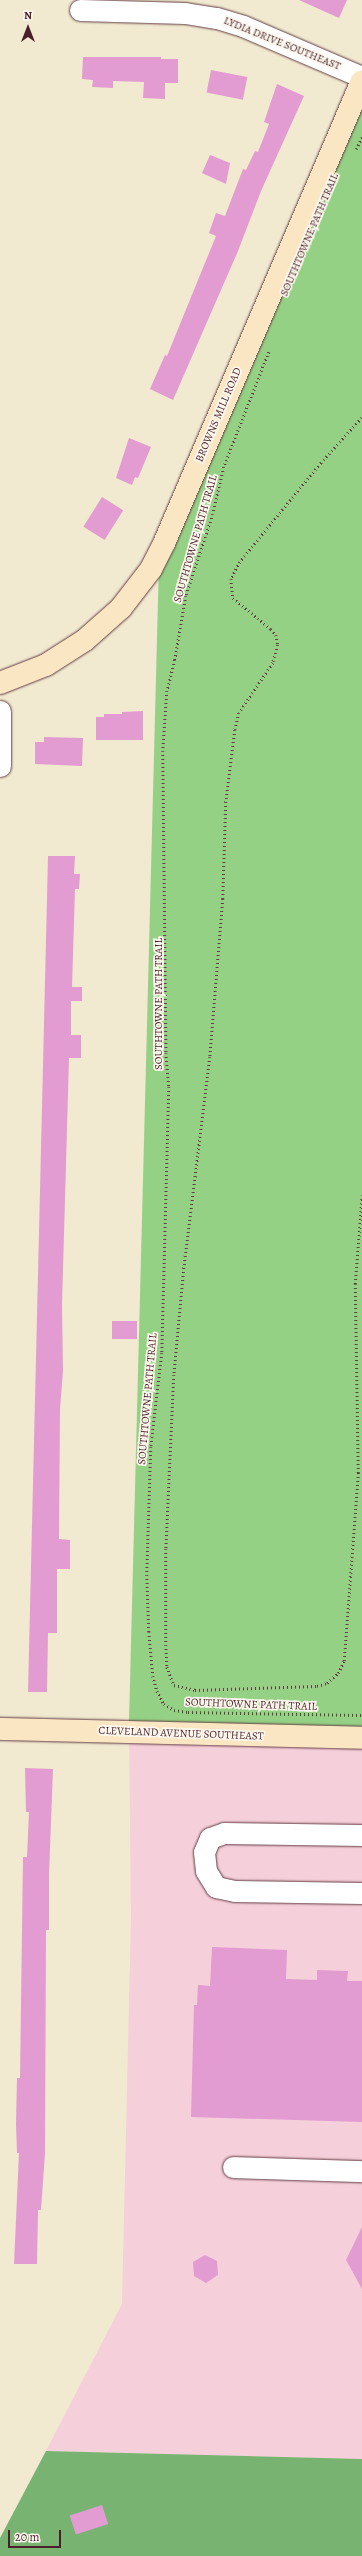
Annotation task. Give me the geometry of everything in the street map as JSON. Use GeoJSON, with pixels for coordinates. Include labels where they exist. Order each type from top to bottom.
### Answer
{"type":"FeatureCollection","features":[{"type":"Feature","properties":{"kind":"street","name":"LYDIA DRIVE SOUTHEAST"},"geometry":{"type":"LineString","coordinates":[[80,10],[185,13],[217,18],[243,26],[362,77]]}},
{"type":"Feature","properties":{"kind":"street","name":"BROWNS MILL ROAD"},"geometry":{"type":"LineString","coordinates":[[0,683],[46,665],[85,640],[122,608],[151,569],[165,541],[362,82]]}},
{"type":"Feature","properties":{"kind":"street"},"geometry":{"type":"LineString","coordinates":[[0,711],[0,766]]}},
{"type":"Feature","properties":{"kind":"street","name":"CLEVELAND AVENUE SOUTHEAST"},"geometry":{"type":"LineString","coordinates":[[0,1729],[362,1738]]}},
{"type":"Feature","properties":{"kind":"street"},"geometry":{"type":"LineString","coordinates":[[362,1835],[224,1833],[210,1838],[204,1852],[206,1871],[216,1887],[235,1891],[362,1892]]}},
{"type":"Feature","properties":{"kind":"street"},"geometry":{"type":"LineString","coordinates":[[233,2167],[362,2171]]}},
{"type":"Feature","properties":{"kind":"path"},"geometry":{"type":"LineString","coordinates":[[356,150],[362,137]]}},
{"type":"Feature","properties":{"kind":"path","name":"SOUTHTOWNE PATH TRAIL"},"geometry":{"type":"LineString","coordinates":[[271,348],[224,467],[213,514],[186,596],[176,660],[167,691],[163,751],[167,960],[166,1053],[169,1087],[162,1353],[151,1447],[147,1575],[149,1632],[153,1676],[157,1691],[164,1704],[174,1710],[188,1712],[362,1716]]}},
{"type":"Feature","properties":{"kind":"path"},"geometry":{"type":"LineString","coordinates":[[362,418],[316,469],[240,562],[231,579],[233,598],[272,629],[276,635],[278,645],[273,663],[239,713],[235,730],[226,802],[223,899],[210,1057],[184,1268],[174,1375],[166,1549],[166,1637],[167,1667],[174,1685],[194,1690],[317,1686],[327,1682],[338,1673],[344,1661],[358,1473],[355,1284],[362,1195]]}},
{"type":"Feature","properties":{"kind":"shaded area"},"geometry":{"type":"Polygon","coordinates":[[[129,1721],[362,1743],[362,2459],[46,2451],[122,2304],[131,1919],[129,1721]]]}},
{"type":"Feature","properties":{"kind":"green space"},"geometry":{"type":"Polygon","coordinates":[[[362,90],[362,1743],[129,1721],[159,561],[362,90]]]}},
{"type":"Feature","properties":{"kind":"green space"},"geometry":{"type":"Polygon","coordinates":[[[46,2451],[362,2459],[362,2556],[0,2556],[0,2538],[46,2451]]]}},
{"type":"Feature","properties":{"kind":"building"},"geometry":{"type":"Polygon","coordinates":[[[299,0],[347,0],[339,18],[299,0]]]}},
{"type":"Feature","properties":{"kind":"building"},"geometry":{"type":"Polygon","coordinates":[[[83,57],[161,57],[161,59],[178,59],[178,83],[165,83],[165,99],[143,98],[144,82],[113,81],[113,88],[92,87],[93,80],[82,79],[83,57]]]}},
{"type":"Feature","properties":{"kind":"building"},"geometry":{"type":"Polygon","coordinates":[[[211,70],[247,77],[243,100],[207,93],[211,70]]]}},
{"type":"Feature","properties":{"kind":"building"},"geometry":{"type":"Polygon","coordinates":[[[277,84],[304,96],[261,191],[238,251],[173,400],[150,389],[165,355],[167,356],[216,236],[209,233],[216,213],[225,216],[243,169],[246,170],[255,151],[258,152],[269,124],[264,122],[277,84]]]}},
{"type":"Feature","properties":{"kind":"building"},"geometry":{"type":"Polygon","coordinates":[[[210,155],[230,163],[226,184],[202,173],[210,155]]]}},
{"type":"Feature","properties":{"kind":"building"},"geometry":{"type":"Polygon","coordinates":[[[129,438],[151,447],[138,478],[135,477],[132,485],[116,478],[129,438]]]}},
{"type":"Feature","properties":{"kind":"building"},"geometry":{"type":"Polygon","coordinates":[[[102,497],[123,510],[105,540],[83,527],[102,497]]]}},
{"type":"Feature","properties":{"kind":"building"},"geometry":{"type":"Polygon","coordinates":[[[143,711],[143,740],[96,740],[96,717],[104,717],[104,714],[122,714],[122,712],[143,711]]]}},
{"type":"Feature","properties":{"kind":"building"},"geometry":{"type":"Polygon","coordinates":[[[44,737],[83,738],[82,766],[35,764],[35,742],[44,742],[44,737]]]}},
{"type":"Feature","properties":{"kind":"building"},"geometry":{"type":"Polygon","coordinates":[[[48,856],[75,856],[74,874],[80,874],[79,889],[75,889],[72,987],[82,987],[82,1001],[71,1001],[71,1035],[81,1035],[81,1058],[69,1058],[62,1305],[63,1371],[60,1409],[59,1539],[70,1540],[70,1569],[57,1569],[57,1633],[48,1633],[47,1692],[28,1692],[48,856]]]}},
{"type":"Feature","properties":{"kind":"building"},"geometry":{"type":"Polygon","coordinates":[[[112,1321],[137,1321],[137,1339],[112,1339],[112,1321]]]}},
{"type":"Feature","properties":{"kind":"building"},"geometry":{"type":"Polygon","coordinates":[[[25,1768],[53,1769],[49,1874],[49,1930],[46,1930],[45,2153],[41,2210],[38,2210],[37,2264],[14,2264],[19,2153],[17,2153],[16,2124],[17,2078],[20,2078],[23,1857],[27,1857],[29,1812],[26,1812],[25,1768]]]}},
{"type":"Feature","properties":{"kind":"building"},"geometry":{"type":"Polygon","coordinates":[[[212,1947],[287,1950],[286,1979],[317,1980],[317,1970],[348,1971],[347,1981],[362,1981],[362,2122],[191,2117],[194,2005],[197,2005],[198,1985],[210,1986],[212,1947]]]}},
{"type":"Feature","properties":{"kind":"building"},"geometry":{"type":"Polygon","coordinates":[[[362,2227],[362,2289],[346,2260],[362,2227]]]}},
{"type":"Feature","properties":{"kind":"building"},"geometry":{"type":"Polygon","coordinates":[[[205,2255],[217,2261],[218,2275],[206,2283],[194,2276],[193,2262],[205,2255]]]}},
{"type":"Feature","properties":{"kind":"building"},"geometry":{"type":"Polygon","coordinates":[[[102,2505],[108,2524],[76,2535],[70,2516],[102,2505]]]}}]}
